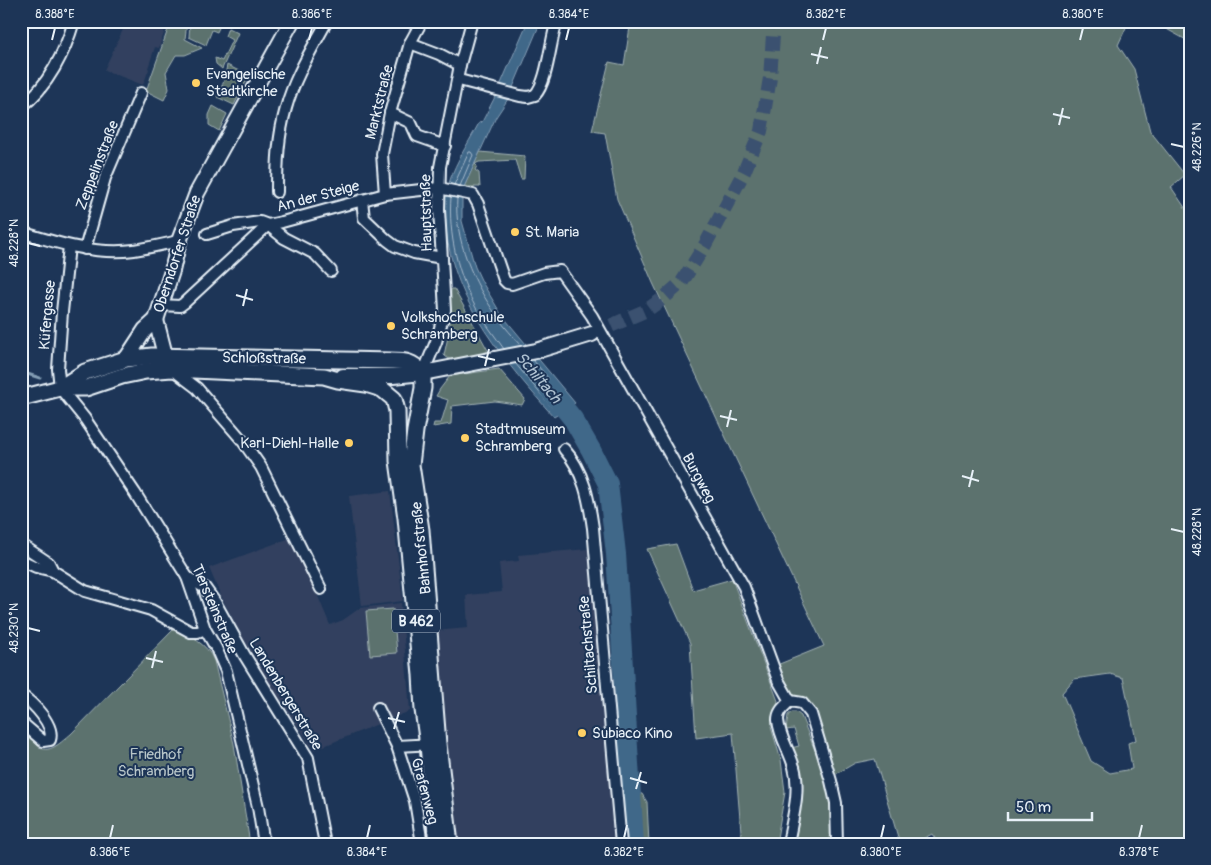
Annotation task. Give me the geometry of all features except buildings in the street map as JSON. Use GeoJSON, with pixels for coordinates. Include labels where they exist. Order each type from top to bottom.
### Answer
{"type":"FeatureCollection","features":[{"type":"Feature","properties":{"kind":"main road","name":"Oberndorfer Straße"},"geometry":{"type":"LineString","coordinates":[[126,359],[146,330],[156,320],[197,193],[292,21]]}},
{"type":"Feature","properties":{"kind":"main road"},"geometry":{"type":"LineString","coordinates":[[156,320],[165,355],[172,369]]}},
{"type":"Feature","properties":{"kind":"main road","name":"Schloßstraße"},"geometry":{"type":"LineString","coordinates":[[172,369],[324,376],[393,376],[423,373],[536,351],[592,334]]}},
{"type":"Feature","properties":{"kind":"main road","name":"Schloßstraße"},"geometry":{"type":"LineString","coordinates":[[126,359],[165,355],[263,359],[403,361],[414,364],[423,373]]}},
{"type":"Feature","properties":{"kind":"main road","name":"B 462"},"geometry":{"type":"LineString","coordinates":[[60,388],[85,372],[126,359]]}},
{"type":"Feature","properties":{"kind":"main road","name":"B 462"},"geometry":{"type":"LineString","coordinates":[[21,398],[60,388],[86,388],[122,376],[172,369]]}},
{"type":"Feature","properties":{"kind":"main road","name":"Bahnhofstraße"},"geometry":{"type":"LineString","coordinates":[[423,373],[423,388],[411,465],[421,530],[437,844]]}},
{"type":"Feature","properties":{"kind":"main road","name":"Bahnhofstraße"},"geometry":{"type":"LineString","coordinates":[[324,376],[374,386],[382,389],[394,398],[397,411],[398,461],[406,518],[423,710],[433,744],[450,844]]}},
{"type":"Feature","properties":{"kind":"street"},"geometry":{"type":"LineString","coordinates":[[21,107],[31,99],[47,80],[66,45],[74,21]]}},
{"type":"Feature","properties":{"kind":"street"},"geometry":{"type":"LineString","coordinates":[[277,192],[278,152],[286,108],[302,67],[327,21]]}},
{"type":"Feature","properties":{"kind":"street","name":"Marktstraße"},"geometry":{"type":"LineString","coordinates":[[385,194],[382,154],[390,113],[410,43],[422,21]]}},
{"type":"Feature","properties":{"kind":"street","name":"Hauptstraße"},"geometry":{"type":"LineString","coordinates":[[423,373],[436,342],[445,310],[440,167],[460,65],[472,21]]}},
{"type":"Feature","properties":{"kind":"street"},"geometry":{"type":"LineString","coordinates":[[458,80],[528,97],[535,95],[543,83],[557,21]]}},
{"type":"Feature","properties":{"kind":"street"},"geometry":{"type":"LineString","coordinates":[[410,43],[439,54],[460,65]]}},
{"type":"Feature","properties":{"kind":"street","name":"Zeppelinstraße"},"geometry":{"type":"LineString","coordinates":[[85,249],[104,178],[142,93]]}},
{"type":"Feature","properties":{"kind":"street"},"geometry":{"type":"LineString","coordinates":[[390,113],[411,124],[416,136],[445,146]]}},
{"type":"Feature","properties":{"kind":"street","name":"An der Steige"},"geometry":{"type":"LineString","coordinates":[[207,234],[234,226],[260,222],[268,225],[385,194],[442,189],[470,194]]}},
{"type":"Feature","properties":{"kind":"street","name":"Burgweg"},"geometry":{"type":"LineString","coordinates":[[470,194],[478,204],[504,280],[512,284],[544,273],[560,271],[592,316],[744,587],[778,680],[790,701],[802,703],[811,714],[832,781],[836,803],[837,844]]}},
{"type":"Feature","properties":{"kind":"street"},"geometry":{"type":"LineString","coordinates":[[362,200],[364,218],[395,246],[414,253],[442,258]]}},
{"type":"Feature","properties":{"kind":"street"},"geometry":{"type":"LineString","coordinates":[[160,305],[180,306],[268,225],[284,238],[315,254],[331,271]]}},
{"type":"Feature","properties":{"kind":"street"},"geometry":{"type":"LineString","coordinates":[[21,232],[85,249],[133,250],[180,241]]}},
{"type":"Feature","properties":{"kind":"street","name":"Küfergasse"},"geometry":{"type":"LineString","coordinates":[[60,388],[58,369],[69,246]]}},
{"type":"Feature","properties":{"kind":"street"},"geometry":{"type":"LineString","coordinates":[[172,369],[197,388],[242,440],[261,468],[321,589]]}},
{"type":"Feature","properties":{"kind":"street","name":"Tiersteinstraße"},"geometry":{"type":"LineString","coordinates":[[60,388],[85,419],[187,577],[204,629],[216,648],[226,671],[258,807],[264,844]]}},
{"type":"Feature","properties":{"kind":"street","name":"Schiltachstraße"},"geometry":{"type":"LineString","coordinates":[[564,449],[580,473],[589,499],[621,844]]}},
{"type":"Feature","properties":{"kind":"street"},"geometry":{"type":"LineString","coordinates":[[53,571],[49,563],[23,546],[21,559],[36,567],[53,571],[85,590],[151,610],[191,632],[198,632],[204,629]]}},
{"type":"Feature","properties":{"kind":"street","name":"Landenbergerstraße"},"geometry":{"type":"LineString","coordinates":[[187,577],[204,588],[215,602],[245,656],[308,758],[325,844]]}},
{"type":"Feature","properties":{"kind":"street"},"geometry":{"type":"LineString","coordinates":[[21,695],[28,699],[46,722],[51,734],[50,740],[44,742],[21,722]]}},
{"type":"Feature","properties":{"kind":"street"},"geometry":{"type":"LineString","coordinates":[[788,844],[796,794],[795,769],[780,730],[778,719],[779,711],[790,701]]}},
{"type":"Feature","properties":{"kind":"street","name":"Grafenweg"},"geometry":{"type":"LineString","coordinates":[[378,708],[397,746],[415,801],[422,844]]}},
{"type":"Feature","properties":{"kind":"street","name":"Grafenweg"},"geometry":{"type":"LineString","coordinates":[[397,746],[433,744]]}},
{"type":"Feature","properties":{"kind":"shaded area"},"geometry":{"type":"Polygon","coordinates":[[[127,21],[168,21],[159,48],[155,47],[143,85],[104,70],[127,21]]]}},
{"type":"Feature","properties":{"kind":"shaded area"},"geometry":{"type":"Polygon","coordinates":[[[390,491],[403,601],[362,606],[349,496],[390,491]]]}},
{"type":"Feature","properties":{"kind":"shaded area"},"geometry":{"type":"Polygon","coordinates":[[[293,537],[330,625],[343,620],[360,608],[401,603],[410,711],[314,750],[273,689],[243,638],[209,568],[293,537]]]}},
{"type":"Feature","properties":{"kind":"shaded area"},"geometry":{"type":"Polygon","coordinates":[[[588,549],[616,844],[455,844],[435,631],[468,628],[466,595],[502,592],[499,563],[519,561],[518,555],[588,549]]]}},
{"type":"Feature","properties":{"kind":"green space"},"geometry":{"type":"Polygon","coordinates":[[[171,21],[187,22],[185,39],[202,48],[185,55],[176,55],[166,72],[169,89],[164,100],[146,91],[171,21]]]}},
{"type":"Feature","properties":{"kind":"green space"},"geometry":{"type":"Polygon","coordinates":[[[190,21],[222,21],[217,32],[212,30],[206,45],[189,37],[190,21]]]}},
{"type":"Feature","properties":{"kind":"green space"},"geometry":{"type":"Polygon","coordinates":[[[630,21],[1129,21],[1118,45],[1134,69],[1150,131],[1185,175],[1171,187],[1190,215],[1190,844],[939,844],[932,834],[913,844],[900,844],[875,759],[855,763],[836,774],[822,742],[815,712],[806,702],[790,694],[777,665],[824,646],[653,283],[617,199],[605,133],[592,131],[609,62],[624,65],[630,21]],[[1110,674],[1074,679],[1062,693],[1091,761],[1110,773],[1132,769],[1128,743],[1136,740],[1123,678],[1110,674]]]}},
{"type":"Feature","properties":{"kind":"green space"},"geometry":{"type":"Polygon","coordinates":[[[1152,21],[1190,21],[1190,42],[1152,21]]]}},
{"type":"Feature","properties":{"kind":"green space"},"geometry":{"type":"Polygon","coordinates":[[[228,28],[238,33],[222,69],[216,64],[215,58],[222,61],[232,40],[225,36],[228,28]]]}},
{"type":"Feature","properties":{"kind":"green space"},"geometry":{"type":"Polygon","coordinates":[[[227,65],[249,76],[234,105],[217,97],[224,81],[227,65]]]}},
{"type":"Feature","properties":{"kind":"green space"},"geometry":{"type":"Polygon","coordinates":[[[213,106],[227,114],[219,131],[209,125],[209,115],[213,106]]]}},
{"type":"Feature","properties":{"kind":"green space"},"geometry":{"type":"Polygon","coordinates":[[[480,152],[525,156],[524,179],[521,179],[515,160],[479,162],[475,164],[477,166],[475,170],[479,173],[480,187],[464,187],[480,152]]]}},
{"type":"Feature","properties":{"kind":"green space"},"geometry":{"type":"Polygon","coordinates":[[[451,289],[454,289],[490,354],[459,360],[453,360],[444,355],[450,328],[451,289]]]}},
{"type":"Feature","properties":{"kind":"green space"},"geometry":{"type":"Polygon","coordinates":[[[499,369],[525,399],[522,405],[495,401],[452,406],[451,424],[433,427],[434,423],[441,423],[448,400],[436,396],[450,376],[499,369]]]}},
{"type":"Feature","properties":{"kind":"green space"},"geometry":{"type":"Polygon","coordinates":[[[676,544],[693,590],[732,579],[778,701],[771,727],[781,760],[785,792],[776,844],[742,844],[733,733],[696,738],[690,643],[647,549],[676,544]]]}},
{"type":"Feature","properties":{"kind":"green space"},"geometry":{"type":"Polygon","coordinates":[[[393,609],[397,653],[370,655],[366,611],[393,609]]]}},
{"type":"Feature","properties":{"kind":"green space","name":"Friedhof Schramberg"},"geometry":{"type":"Polygon","coordinates":[[[174,629],[203,645],[214,661],[234,744],[250,844],[21,844],[21,727],[41,748],[50,749],[55,747],[71,734],[174,629]]]}},
{"type":"Feature","properties":{"kind":"green space"},"geometry":{"type":"Polygon","coordinates":[[[796,712],[801,716],[827,780],[834,814],[831,844],[789,844],[802,803],[801,780],[791,748],[799,746],[794,729],[786,730],[788,715],[796,712]]]}},
{"type":"Feature","properties":{"kind":"green space"},"geometry":{"type":"Polygon","coordinates":[[[636,793],[642,794],[647,802],[649,844],[639,844],[636,793]]]}},
{"type":"Feature","properties":{"kind":"water"},"geometry":{"type":"Polygon","coordinates":[[[528,21],[541,21],[508,99],[496,117],[464,187],[462,221],[475,267],[501,314],[575,403],[554,417],[501,354],[471,307],[451,256],[445,221],[445,199],[455,166],[496,95],[528,21]]]}},
{"type":"Feature","properties":{"kind":"waterway"},"geometry":{"type":"LineString","coordinates":[[21,372],[40,378]]}},
{"type":"Feature","properties":{"kind":"waterway","name":"Schiltach"},"geometry":{"type":"LineString","coordinates":[[549,389],[573,419],[608,484],[616,554],[634,844]]}},
{"type":"Feature","properties":{"kind":"tunnel"},"geometry":{"type":"LineString","coordinates":[[592,334],[647,310],[665,297],[682,282],[705,245],[744,172],[761,131],[770,78],[774,21]]}},
{"type":"Feature","properties":{"kind":"place","name":"Evangelische Stadtkirche"},"geometry":{"type":"Point","coordinates":[196,83]}},
{"type":"Feature","properties":{"kind":"place","name":"St. Maria"},"geometry":{"type":"Point","coordinates":[515,232]}},
{"type":"Feature","properties":{"kind":"place","name":"Volkshochschule Schramberg"},"geometry":{"type":"Point","coordinates":[391,326]}},
{"type":"Feature","properties":{"kind":"place","name":"Stadtmuseum Schramberg"},"geometry":{"type":"Point","coordinates":[465,438]}},
{"type":"Feature","properties":{"kind":"place","name":"Karl-Diehl-Halle"},"geometry":{"type":"Point","coordinates":[349,443]}},
{"type":"Feature","properties":{"kind":"place","name":"Subiaco Kino"},"geometry":{"type":"Point","coordinates":[582,733]}}]}
